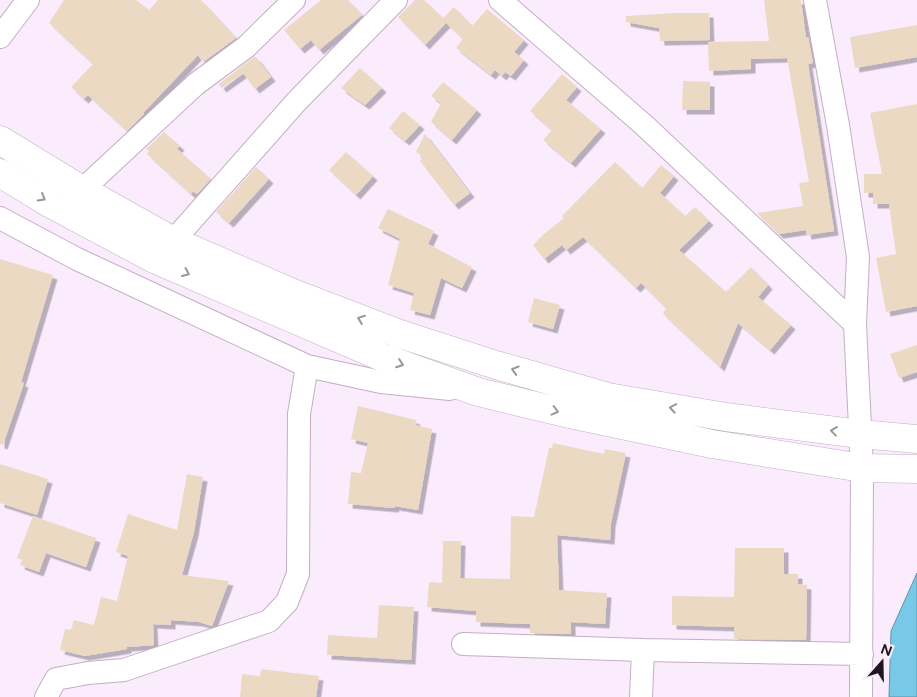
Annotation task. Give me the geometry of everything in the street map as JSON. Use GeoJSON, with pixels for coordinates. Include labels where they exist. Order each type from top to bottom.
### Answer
{"type":"FeatureCollection","features":[{"type":"Feature","properties":{"kind":"main road"},"geometry":{"type":"LineString","coordinates":[[0,140],[82,190],[173,241],[294,293],[400,334],[496,365],[608,397],[726,417],[860,434],[917,439]]}},
{"type":"Feature","properties":{"kind":"main road"},"geometry":{"type":"LineString","coordinates":[[0,172],[51,204],[154,258],[384,358],[478,392],[565,413],[712,444],[862,468],[917,469]]}},
{"type":"Feature","properties":{"kind":"street"},"geometry":{"type":"LineString","coordinates":[[0,37],[28,0]]}},
{"type":"Feature","properties":{"kind":"street"},"geometry":{"type":"LineString","coordinates":[[82,190],[196,84],[246,47],[294,0]]}},
{"type":"Feature","properties":{"kind":"street"},"geometry":{"type":"LineString","coordinates":[[173,241],[297,101],[396,0]]}},
{"type":"Feature","properties":{"kind":"street"},"geometry":{"type":"LineString","coordinates":[[500,0],[644,124],[854,324]]}},
{"type":"Feature","properties":{"kind":"street"},"geometry":{"type":"LineString","coordinates":[[815,0],[838,125],[858,257],[854,324],[862,468],[861,697]]}},
{"type":"Feature","properties":{"kind":"street"},"geometry":{"type":"LineString","coordinates":[[0,218],[76,259],[307,366],[381,382],[478,392]]}},
{"type":"Feature","properties":{"kind":"street"},"geometry":{"type":"LineString","coordinates":[[46,697],[56,679],[88,673],[124,670],[133,667],[269,621],[287,602],[298,574],[299,414],[307,366]]}},
{"type":"Feature","properties":{"kind":"street"},"geometry":{"type":"LineString","coordinates":[[463,644],[862,654]]}},
{"type":"Feature","properties":{"kind":"street"},"geometry":{"type":"LineString","coordinates":[[641,697],[643,650]]}},
{"type":"Feature","properties":{"kind":"water"},"geometry":{"type":"Polygon","coordinates":[[[917,573],[917,697],[889,697],[891,631],[917,573]]]}},
{"type":"Feature","properties":{"kind":"building"},"geometry":{"type":"Polygon","coordinates":[[[64,0],[136,0],[149,10],[158,0],[201,0],[236,38],[203,62],[198,55],[127,131],[88,95],[84,99],[71,87],[93,64],[49,23],[64,0]]]}},
{"type":"Feature","properties":{"kind":"building"},"geometry":{"type":"Polygon","coordinates":[[[321,0],[348,0],[362,15],[319,50],[311,40],[300,49],[284,30],[321,0]]]}},
{"type":"Feature","properties":{"kind":"building"},"geometry":{"type":"Polygon","coordinates":[[[415,0],[424,0],[443,18],[454,7],[472,26],[487,9],[524,40],[514,52],[524,60],[511,76],[505,72],[502,76],[495,70],[491,75],[456,48],[463,39],[446,23],[425,45],[398,17],[415,0]]]}},
{"type":"Feature","properties":{"kind":"building"},"geometry":{"type":"Polygon","coordinates":[[[764,0],[801,0],[806,38],[808,37],[813,63],[808,64],[834,231],[807,235],[806,230],[779,234],[757,213],[803,206],[799,183],[809,182],[787,58],[751,59],[751,69],[709,71],[708,42],[769,41],[764,0]]]}},
{"type":"Feature","properties":{"kind":"building"},"geometry":{"type":"Polygon","coordinates":[[[709,13],[710,40],[660,41],[659,28],[626,22],[626,16],[709,13]]]}},
{"type":"Feature","properties":{"kind":"building"},"geometry":{"type":"Polygon","coordinates":[[[917,25],[917,57],[855,68],[850,37],[917,25]]]}},
{"type":"Feature","properties":{"kind":"building"},"geometry":{"type":"Polygon","coordinates":[[[256,57],[271,77],[255,89],[243,73],[222,88],[219,84],[256,57]]]}},
{"type":"Feature","properties":{"kind":"building"},"geometry":{"type":"Polygon","coordinates":[[[360,68],[382,88],[365,105],[341,88],[360,68]]]}},
{"type":"Feature","properties":{"kind":"building"},"geometry":{"type":"Polygon","coordinates":[[[562,74],[577,87],[566,100],[601,129],[571,163],[543,140],[552,130],[530,111],[562,74]]]}},
{"type":"Feature","properties":{"kind":"building"},"geometry":{"type":"Polygon","coordinates":[[[683,81],[710,82],[710,110],[682,110],[683,81]]]}},
{"type":"Feature","properties":{"kind":"building"},"geometry":{"type":"Polygon","coordinates":[[[443,82],[477,110],[452,140],[431,122],[441,103],[431,96],[443,82]]]}},
{"type":"Feature","properties":{"kind":"building"},"geometry":{"type":"Polygon","coordinates":[[[917,104],[917,306],[886,312],[876,258],[896,254],[889,204],[873,204],[873,193],[864,193],[864,174],[882,174],[870,113],[917,104]]]}},
{"type":"Feature","properties":{"kind":"building"},"geometry":{"type":"Polygon","coordinates":[[[403,111],[420,125],[405,141],[389,128],[403,111]]]}},
{"type":"Feature","properties":{"kind":"building"},"geometry":{"type":"Polygon","coordinates":[[[164,132],[180,146],[177,149],[211,179],[197,194],[193,191],[191,194],[147,154],[149,151],[146,149],[164,132]]]}},
{"type":"Feature","properties":{"kind":"building"},"geometry":{"type":"Polygon","coordinates":[[[425,134],[470,193],[454,205],[420,161],[423,157],[416,152],[425,134]]]}},
{"type":"Feature","properties":{"kind":"building"},"geometry":{"type":"Polygon","coordinates":[[[346,152],[373,176],[356,195],[329,170],[346,152]]]}},
{"type":"Feature","properties":{"kind":"building"},"geometry":{"type":"Polygon","coordinates":[[[615,162],[642,188],[661,165],[674,176],[660,193],[685,216],[695,207],[709,221],[679,250],[726,292],[751,267],[768,285],[758,297],[791,325],[770,350],[738,323],[720,367],[663,314],[666,308],[641,283],[636,288],[583,237],[566,250],[562,245],[544,259],[533,245],[564,218],[562,216],[615,162]]]}},
{"type":"Feature","properties":{"kind":"building"},"geometry":{"type":"Polygon","coordinates":[[[256,167],[269,179],[229,223],[216,212],[256,167]]]}},
{"type":"Feature","properties":{"kind":"building"},"geometry":{"type":"Polygon","coordinates":[[[388,209],[434,231],[428,244],[472,267],[462,288],[441,278],[430,315],[410,310],[414,293],[388,285],[400,239],[378,228],[388,209]]]}},
{"type":"Feature","properties":{"kind":"building"},"geometry":{"type":"Polygon","coordinates":[[[0,259],[53,275],[21,382],[24,383],[3,445],[0,444],[0,259]]]}},
{"type":"Feature","properties":{"kind":"building"},"geometry":{"type":"Polygon","coordinates":[[[534,298],[560,305],[553,329],[528,322],[534,298]]]}},
{"type":"Feature","properties":{"kind":"building"},"geometry":{"type":"Polygon","coordinates":[[[917,345],[917,372],[899,378],[890,354],[917,345]]]}},
{"type":"Feature","properties":{"kind":"building"},"geometry":{"type":"Polygon","coordinates":[[[358,406],[416,420],[415,425],[432,429],[418,510],[395,506],[394,508],[348,504],[351,472],[361,473],[368,443],[351,439],[358,406]]]}},
{"type":"Feature","properties":{"kind":"building"},"geometry":{"type":"Polygon","coordinates":[[[553,443],[604,454],[605,449],[626,453],[611,523],[610,540],[557,535],[559,590],[607,593],[605,624],[571,622],[571,634],[530,633],[530,624],[476,622],[476,611],[427,607],[429,582],[442,583],[443,541],[461,541],[460,578],[510,579],[511,516],[534,517],[549,448],[552,448],[553,443]]]}},
{"type":"Feature","properties":{"kind":"building"},"geometry":{"type":"Polygon","coordinates":[[[0,464],[48,479],[37,515],[0,503],[0,464]]]}},
{"type":"Feature","properties":{"kind":"building"},"geometry":{"type":"Polygon","coordinates":[[[187,474],[203,477],[194,532],[182,575],[229,581],[212,626],[199,622],[171,620],[171,625],[153,624],[154,645],[127,647],[127,649],[85,656],[60,650],[65,629],[71,630],[74,620],[94,625],[101,597],[117,601],[128,556],[116,552],[128,514],[177,530],[187,474]]]}},
{"type":"Feature","properties":{"kind":"building"},"geometry":{"type":"Polygon","coordinates":[[[33,516],[96,538],[86,567],[46,553],[39,572],[20,565],[22,560],[17,558],[33,516]]]}},
{"type":"Feature","properties":{"kind":"building"},"geometry":{"type":"Polygon","coordinates":[[[735,548],[784,548],[784,574],[798,574],[798,584],[807,585],[806,640],[734,639],[734,627],[672,625],[672,596],[734,597],[735,548]]]}},
{"type":"Feature","properties":{"kind":"building"},"geometry":{"type":"Polygon","coordinates":[[[379,605],[414,607],[411,660],[327,655],[328,635],[377,638],[379,605]]]}},
{"type":"Feature","properties":{"kind":"building"},"geometry":{"type":"Polygon","coordinates":[[[261,669],[319,676],[316,697],[240,697],[242,674],[260,676],[261,669]]]}}]}
